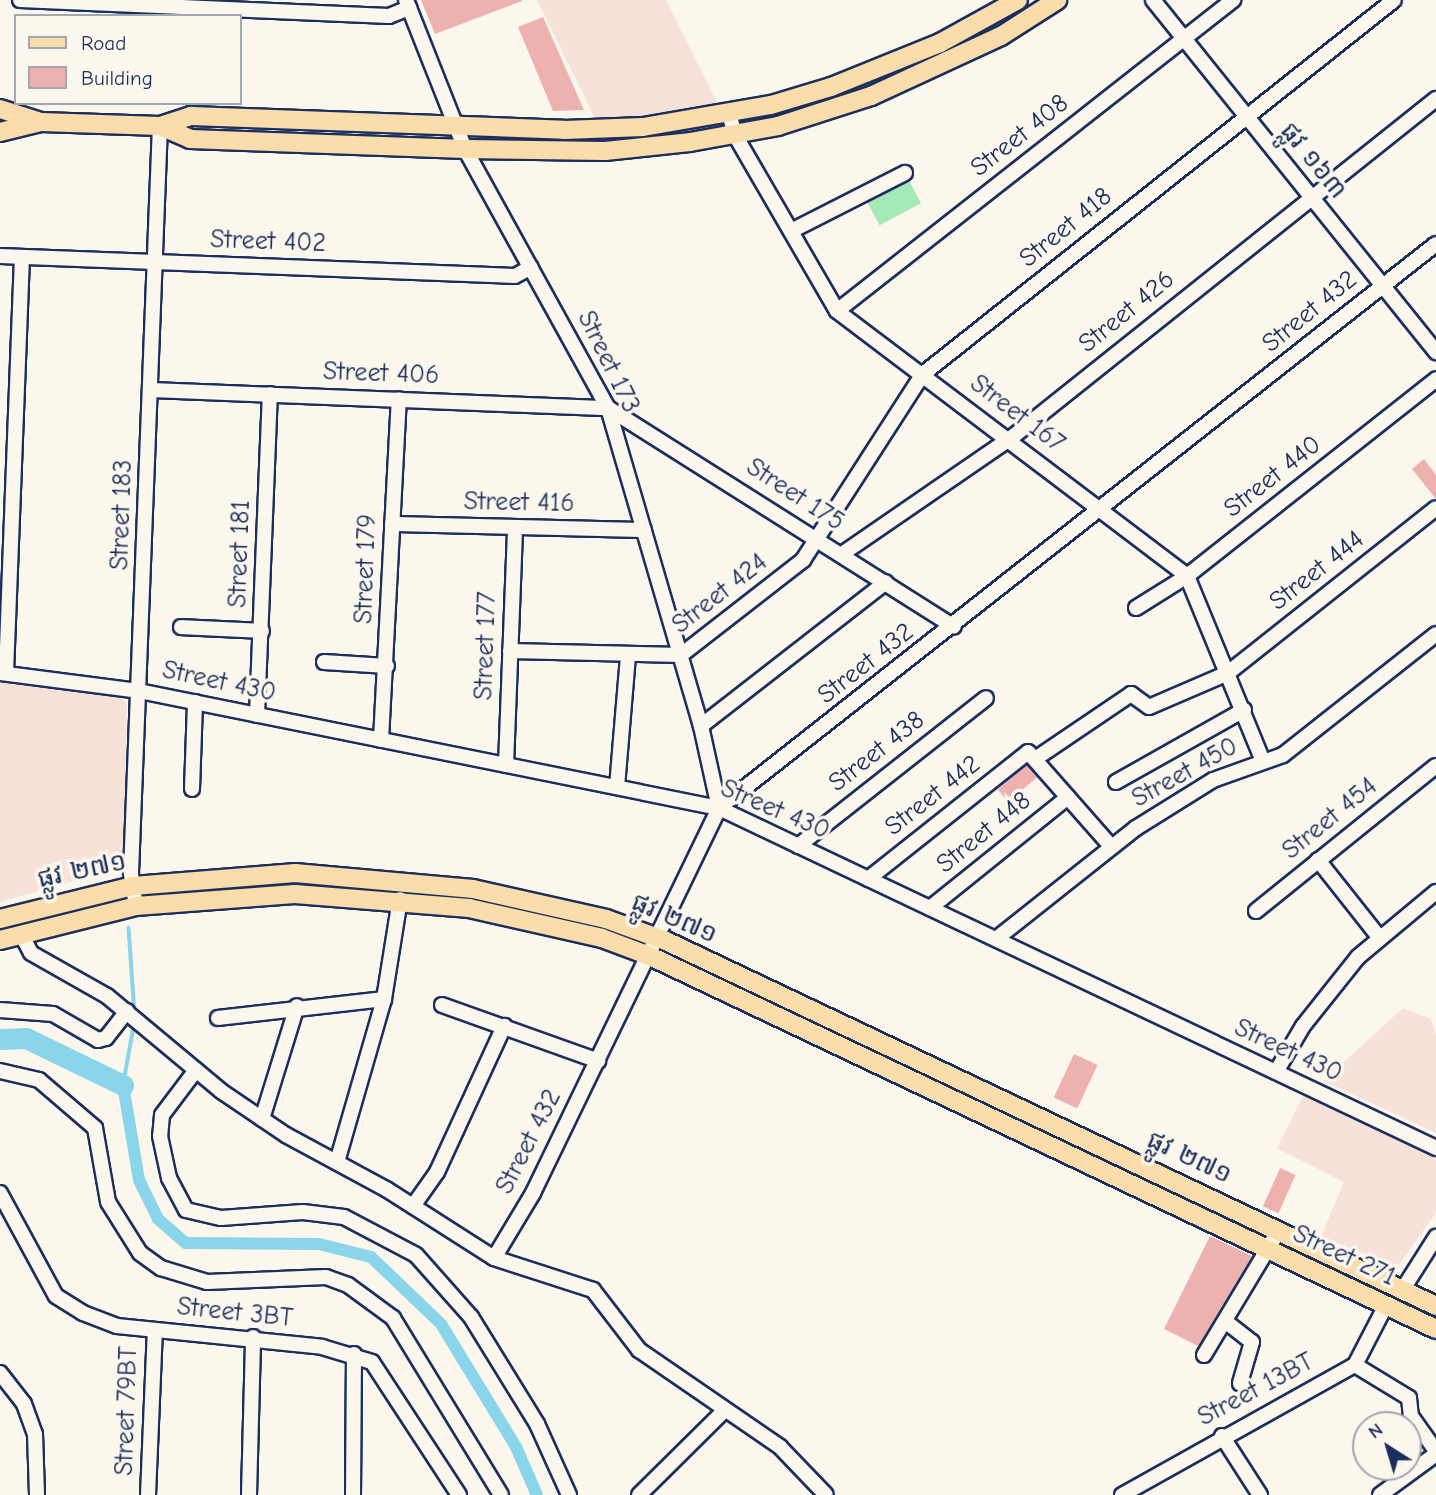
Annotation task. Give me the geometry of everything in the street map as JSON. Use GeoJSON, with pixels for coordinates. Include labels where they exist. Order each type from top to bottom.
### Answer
{"type":"FeatureCollection","features":[{"type":"Feature","properties":{"kind":"main road"},"geometry":{"type":"LineString","coordinates":[[0,109],[41,121],[160,126],[191,116],[604,130],[729,113],[864,76],[990,17],[1018,0]]}},
{"type":"Feature","properties":{"kind":"main road"},"geometry":{"type":"LineString","coordinates":[[160,126],[190,139],[465,149],[605,151],[735,135],[871,96],[1001,36],[1057,0]]}},
{"type":"Feature","properties":{"kind":"main road"},"geometry":{"type":"LineString","coordinates":[[990,17],[1001,36]]}},
{"type":"Feature","properties":{"kind":"main road"},"geometry":{"type":"LineString","coordinates":[[0,132],[41,121]]}},
{"type":"Feature","properties":{"kind":"main road"},"geometry":{"type":"LineString","coordinates":[[337,144],[338,122]]}},
{"type":"Feature","properties":{"kind":"main road","name":"ផ្លូវ ២៧១"},"geometry":{"type":"LineString","coordinates":[[0,919],[133,886],[295,873],[403,879],[547,903],[658,938],[1279,1230]]}},
{"type":"Feature","properties":{"kind":"main road","name":"ផ្លូវ ២៧១"},"geometry":{"type":"LineString","coordinates":[[0,940],[136,906],[269,894],[400,899],[540,922],[650,956],[1267,1249]]}},
{"type":"Feature","properties":{"kind":"main road","name":"Street 271"},"geometry":{"type":"LineString","coordinates":[[1279,1230],[1436,1306]]}},
{"type":"Feature","properties":{"kind":"main road","name":"Street 271"},"geometry":{"type":"LineString","coordinates":[[1267,1249],[1436,1329]]}},
{"type":"Feature","properties":{"kind":"street"},"geometry":{"type":"LineString","coordinates":[[20,0],[389,16],[408,4]]}},
{"type":"Feature","properties":{"kind":"street","name":"ផ្លូវ ១៦៣"},"geometry":{"type":"LineString","coordinates":[[1153,0],[1436,352]]}},
{"type":"Feature","properties":{"kind":"street","name":"Street 408"},"geometry":{"type":"LineString","coordinates":[[837,312],[1233,0]]}},
{"type":"Feature","properties":{"kind":"street","name":"Street 418"},"geometry":{"type":"LineString","coordinates":[[818,539],[923,374],[1394,0]]}},
{"type":"Feature","properties":{"kind":"street","name":"Street 173"},"geometry":{"type":"LineString","coordinates":[[408,4],[465,149],[608,408],[701,726],[719,808]]}},
{"type":"Feature","properties":{"kind":"street","name":"Street 426"},"geometry":{"type":"LineString","coordinates":[[842,554],[1011,438],[1310,196],[1436,99]]}},
{"type":"Feature","properties":{"kind":"street","name":"Street 167"},"geometry":{"type":"LineString","coordinates":[[729,113],[735,135],[837,312],[1011,438],[1187,576]]}},
{"type":"Feature","properties":{"kind":"street","name":"Street 183"},"geometry":{"type":"LineString","coordinates":[[136,906],[133,886],[139,691],[160,126]]}},
{"type":"Feature","properties":{"kind":"street"},"geometry":{"type":"LineString","coordinates":[[791,231],[905,173]]}},
{"type":"Feature","properties":{"kind":"street","name":"Street 432"},"geometry":{"type":"LineString","coordinates":[[494,1258],[598,1062],[719,808],[1101,511],[1436,244]]}},
{"type":"Feature","properties":{"kind":"street","name":"Street 402"},"geometry":{"type":"LineString","coordinates":[[0,256],[515,276],[531,267]]}},
{"type":"Feature","properties":{"kind":"street"},"geometry":{"type":"LineString","coordinates":[[3,673],[22,257]]}},
{"type":"Feature","properties":{"kind":"street","name":"Street 440"},"geometry":{"type":"LineString","coordinates":[[1136,608],[1187,576],[1436,379]]}},
{"type":"Feature","properties":{"kind":"street","name":"Street 406"},"geometry":{"type":"LineString","coordinates":[[152,390],[608,408]]}},
{"type":"Feature","properties":{"kind":"street","name":"Street 181"},"geometry":{"type":"LineString","coordinates":[[257,715],[270,394]]}},
{"type":"Feature","properties":{"kind":"street","name":"Street 179"},"geometry":{"type":"LineString","coordinates":[[382,740],[399,399]]}},
{"type":"Feature","properties":{"kind":"street","name":"Street 175"},"geometry":{"type":"LineString","coordinates":[[608,408],[954,626]]}},
{"type":"Feature","properties":{"kind":"street","name":"Street 444"},"geometry":{"type":"LineString","coordinates":[[1228,673],[1436,508]]}},
{"type":"Feature","properties":{"kind":"street","name":"Street 416"},"geometry":{"type":"LineString","coordinates":[[392,524],[644,530]]}},
{"type":"Feature","properties":{"kind":"street","name":"Street 177"},"geometry":{"type":"LineString","coordinates":[[506,765],[515,528]]}},
{"type":"Feature","properties":{"kind":"street","name":"Street 424"},"geometry":{"type":"LineString","coordinates":[[510,651],[628,656],[681,655],[803,560],[818,539]]}},
{"type":"Feature","properties":{"kind":"street"},"geometry":{"type":"LineString","coordinates":[[1187,576],[1262,759]]}},
{"type":"Feature","properties":{"kind":"street"},"geometry":{"type":"LineString","coordinates":[[701,726],[886,582]]}},
{"type":"Feature","properties":{"kind":"street"},"geometry":{"type":"LineString","coordinates":[[181,627],[262,631]]}},
{"type":"Feature","properties":{"kind":"street","name":"Street 450"},"geometry":{"type":"LineString","coordinates":[[996,939],[1111,846],[1189,793],[1262,759],[1283,755],[1436,634]]}},
{"type":"Feature","properties":{"kind":"street"},"geometry":{"type":"LineString","coordinates":[[617,787],[628,656]]}},
{"type":"Feature","properties":{"kind":"street"},"geometry":{"type":"LineString","coordinates":[[324,662],[387,666]]}},
{"type":"Feature","properties":{"kind":"street","name":"Street 430"},"geometry":{"type":"LineString","coordinates":[[3,673],[139,691],[719,808],[1436,1147]]}},
{"type":"Feature","properties":{"kind":"street","name":"Street 442"},"geometry":{"type":"LineString","coordinates":[[868,878],[1031,756],[1131,694],[1149,707],[1228,673]]}},
{"type":"Feature","properties":{"kind":"street","name":"Street 438"},"geometry":{"type":"LineString","coordinates":[[798,846],[986,698]]}},
{"type":"Feature","properties":{"kind":"street"},"geometry":{"type":"LineString","coordinates":[[192,789],[195,702]]}},
{"type":"Feature","properties":{"kind":"street"},"geometry":{"type":"LineString","coordinates":[[1115,782],[1244,710]]}},
{"type":"Feature","properties":{"kind":"street"},"geometry":{"type":"LineString","coordinates":[[1031,756],[1111,846]]}},
{"type":"Feature","properties":{"kind":"street","name":"Street 454"},"geometry":{"type":"LineString","coordinates":[[1256,911],[1436,766]]}},
{"type":"Feature","properties":{"kind":"street","name":"Street 448"},"geometry":{"type":"LineString","coordinates":[[929,908],[1068,797]]}},
{"type":"Feature","properties":{"kind":"street"},"geometry":{"type":"LineString","coordinates":[[1318,860],[1379,937]]}},
{"type":"Feature","properties":{"kind":"street"},"geometry":{"type":"LineString","coordinates":[[1276,1072],[1333,986],[1379,937],[1436,892]]}},
{"type":"Feature","properties":{"kind":"street"},"geometry":{"type":"LineString","coordinates":[[337,1162],[384,999],[400,899]]}},
{"type":"Feature","properties":{"kind":"street"},"geometry":{"type":"LineString","coordinates":[[21,934],[31,953],[132,1014],[195,1070],[262,1119],[413,1206],[494,1258],[593,1290],[639,1350],[780,1447],[826,1495]]}},
{"type":"Feature","properties":{"kind":"street"},"geometry":{"type":"LineString","coordinates":[[218,1018],[297,1006],[384,999]]}},
{"type":"Feature","properties":{"kind":"street"},"geometry":{"type":"LineString","coordinates":[[442,1005],[598,1062]]}},
{"type":"Feature","properties":{"kind":"street"},"geometry":{"type":"LineString","coordinates":[[262,1119],[297,1006]]}},
{"type":"Feature","properties":{"kind":"street"},"geometry":{"type":"LineString","coordinates":[[0,1010],[53,1014],[98,1040],[106,1038],[132,1014]]}},
{"type":"Feature","properties":{"kind":"street"},"geometry":{"type":"LineString","coordinates":[[413,1206],[437,1172],[504,1026]]}},
{"type":"Feature","properties":{"kind":"street"},"geometry":{"type":"LineString","coordinates":[[195,1070],[162,1115],[160,1136],[169,1178],[186,1210],[221,1218],[303,1212],[344,1217],[416,1255],[471,1317],[537,1424],[569,1495]]}},
{"type":"Feature","properties":{"kind":"street"},"geometry":{"type":"LineString","coordinates":[[0,1071],[39,1080],[95,1128],[108,1202],[140,1253],[161,1268],[207,1282],[326,1277],[348,1285],[393,1318],[500,1495]]}},
{"type":"Feature","properties":{"kind":"street","name":"Street 3BT"},"geometry":{"type":"LineString","coordinates":[[0,1193],[56,1296],[117,1326],[253,1338],[354,1354],[383,1371],[459,1495]]}},
{"type":"Feature","properties":{"kind":"street"},"geometry":{"type":"LineString","coordinates":[[1204,1355],[1279,1230]]}},
{"type":"Feature","properties":{"kind":"street"},"geometry":{"type":"LineString","coordinates":[[1403,1289],[1436,1237]]}},
{"type":"Feature","properties":{"kind":"street","name":"Street 13BT"},"geometry":{"type":"LineString","coordinates":[[1124,1494],[1222,1436],[1355,1365],[1387,1305]]}},
{"type":"Feature","properties":{"kind":"street"},"geometry":{"type":"LineString","coordinates":[[1225,1321],[1252,1342],[1240,1383]]}},
{"type":"Feature","properties":{"kind":"street","name":"Street 79BT"},"geometry":{"type":"LineString","coordinates":[[148,1495],[155,1330]]}},
{"type":"Feature","properties":{"kind":"street"},"geometry":{"type":"LineString","coordinates":[[249,1495],[253,1338]]}},
{"type":"Feature","properties":{"kind":"street"},"geometry":{"type":"LineString","coordinates":[[353,1495],[354,1354]]}},
{"type":"Feature","properties":{"kind":"street"},"geometry":{"type":"LineString","coordinates":[[1355,1365],[1409,1398],[1411,1416],[1436,1452],[1380,1495]]}},
{"type":"Feature","properties":{"kind":"street"},"geometry":{"type":"LineString","coordinates":[[0,1373],[24,1404],[35,1434],[37,1495]]}},
{"type":"Feature","properties":{"kind":"street"},"geometry":{"type":"LineString","coordinates":[[639,1495],[725,1410]]}},
{"type":"Feature","properties":{"kind":"street"},"geometry":{"type":"LineString","coordinates":[[1222,1436],[1260,1495]]}},
{"type":"Feature","properties":{"kind":"shaded area"},"geometry":{"type":"Polygon","coordinates":[[[537,0],[666,0],[720,108],[596,121],[537,0]]]}},
{"type":"Feature","properties":{"kind":"shaded area"},"geometry":{"type":"Polygon","coordinates":[[[0,681],[120,697],[127,704],[123,858],[102,873],[0,902],[0,681]]]}},
{"type":"Feature","properties":{"kind":"shaded area"},"geometry":{"type":"Polygon","coordinates":[[[1403,1008],[1431,1019],[1436,1034],[1436,1133],[1323,1081],[1403,1008]]]}},
{"type":"Feature","properties":{"kind":"shaded area"},"geometry":{"type":"Polygon","coordinates":[[[1304,1094],[1436,1158],[1436,1213],[1397,1267],[1321,1236],[1344,1182],[1277,1148],[1304,1094]]]}},
{"type":"Feature","properties":{"kind":"green space"},"geometry":{"type":"Polygon","coordinates":[[[906,175],[921,203],[880,225],[865,197],[906,175]]]}},
{"type":"Feature","properties":{"kind":"building"},"geometry":{"type":"Polygon","coordinates":[[[421,0],[522,0],[522,1],[435,34],[421,0]]]}},
{"type":"Feature","properties":{"kind":"building"},"geometry":{"type":"Polygon","coordinates":[[[543,17],[584,110],[553,111],[518,27],[543,17]]]}},
{"type":"Feature","properties":{"kind":"building"},"geometry":{"type":"Polygon","coordinates":[[[1424,459],[1436,475],[1436,499],[1412,469],[1424,459]]]}},
{"type":"Feature","properties":{"kind":"building"},"geometry":{"type":"Polygon","coordinates":[[[1027,765],[1037,777],[1008,802],[998,789],[1027,765]]]}},
{"type":"Feature","properties":{"kind":"building"},"geometry":{"type":"Polygon","coordinates":[[[1074,1054],[1098,1065],[1077,1108],[1054,1098],[1074,1054]]]}},
{"type":"Feature","properties":{"kind":"building"},"geometry":{"type":"Polygon","coordinates":[[[1280,1168],[1296,1175],[1278,1213],[1263,1206],[1280,1168]]]}},
{"type":"Feature","properties":{"kind":"building"},"geometry":{"type":"Polygon","coordinates":[[[1210,1236],[1252,1256],[1198,1346],[1164,1329],[1210,1236]]]}},
{"type":"Feature","properties":{"kind":"waterway"},"geometry":{"type":"LineString","coordinates":[[129,928],[135,1013]]}},
{"type":"Feature","properties":{"kind":"waterway"},"geometry":{"type":"LineString","coordinates":[[123,1085],[134,1024]]}},
{"type":"Feature","properties":{"kind":"waterway"},"geometry":{"type":"LineString","coordinates":[[0,1039],[26,1038],[123,1085]]}},
{"type":"Feature","properties":{"kind":"waterway"},"geometry":{"type":"LineString","coordinates":[[123,1085],[139,1180],[158,1219],[186,1243],[319,1244],[371,1257],[441,1324],[516,1447],[537,1495]]}}]}
